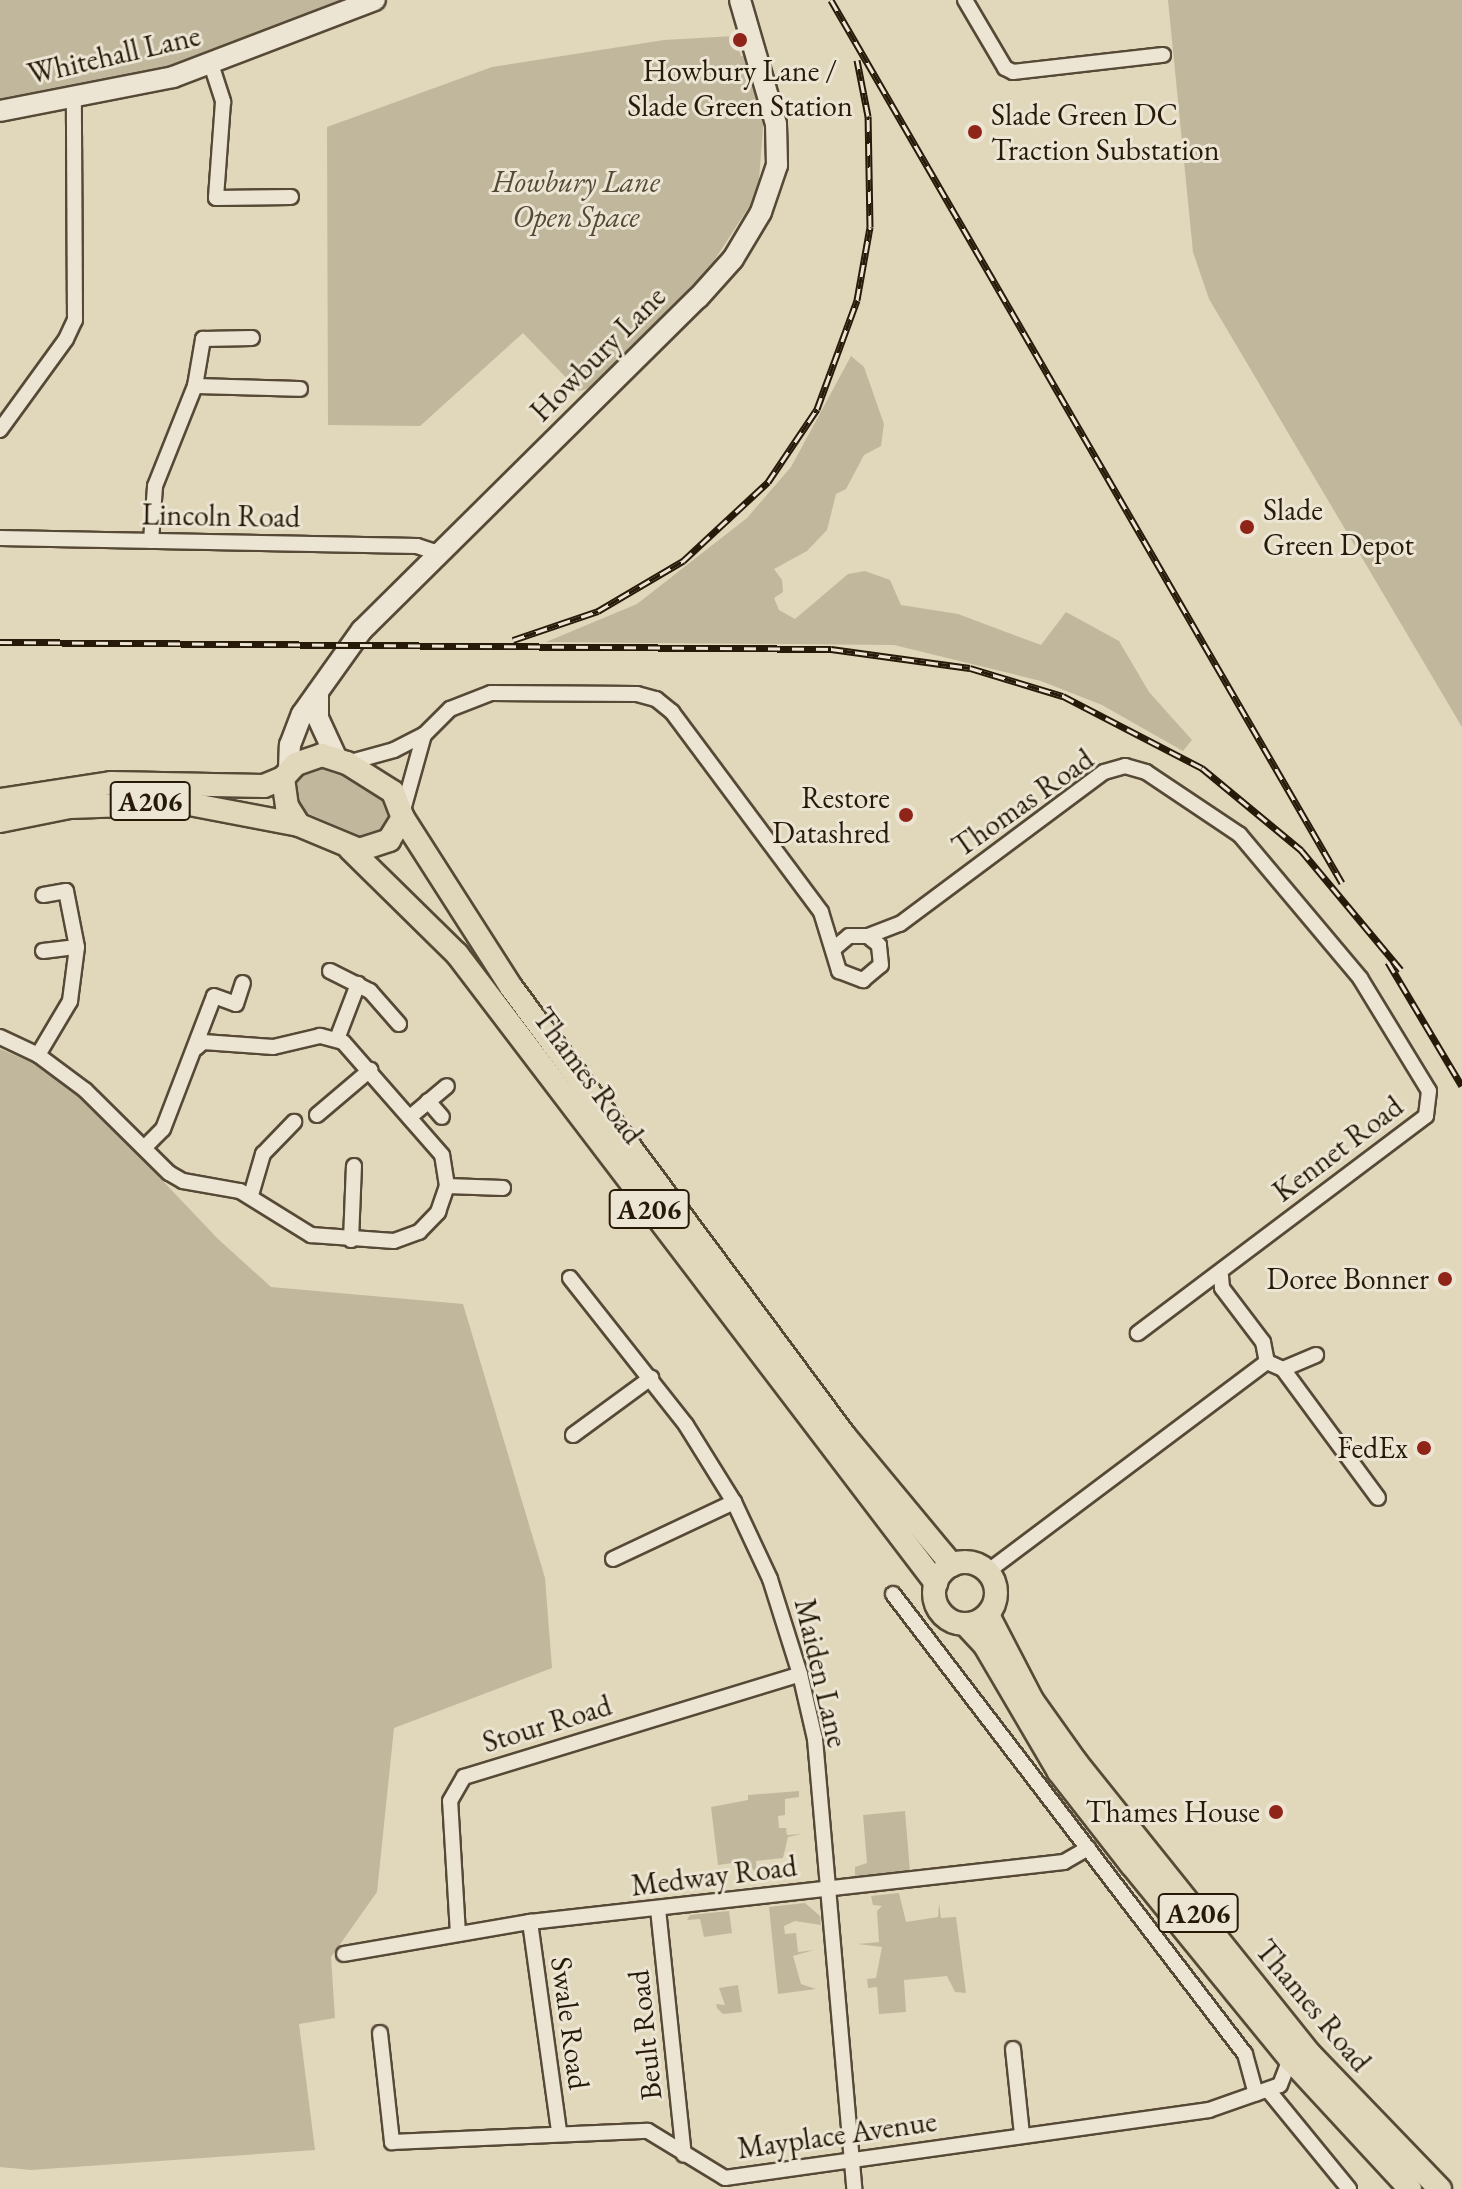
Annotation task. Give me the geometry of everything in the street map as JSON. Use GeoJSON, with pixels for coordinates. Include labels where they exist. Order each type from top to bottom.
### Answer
{"type":"FeatureCollection","features":[{"type":"Feature","properties":{"kind":"main road"},"geometry":{"type":"LineString","coordinates":[[299,825],[287,806],[286,774],[310,758],[342,760]]}},
{"type":"Feature","properties":{"kind":"main road","name":"Thames Road"},"geometry":{"type":"LineString","coordinates":[[342,760],[393,792],[403,814],[511,987],[693,1237],[844,1435],[952,1565]]}},
{"type":"Feature","properties":{"kind":"main road","name":"A206"},"geometry":{"type":"LineString","coordinates":[[0,800],[111,783],[237,788],[286,774]]}},
{"type":"Feature","properties":{"kind":"main road","name":"Thames Road"},"geometry":{"type":"LineString","coordinates":[[0,821],[70,807],[154,801],[215,806],[299,825],[350,849],[457,954],[936,1583],[940,1612],[966,1625],[984,1644],[1059,1772],[1290,2059],[1410,2189]]}},
{"type":"Feature","properties":{"kind":"main road"},"geometry":{"type":"LineString","coordinates":[[350,849],[380,846],[396,834],[403,814]]}},
{"type":"Feature","properties":{"kind":"main road"},"geometry":{"type":"LineString","coordinates":[[936,1583],[952,1565],[974,1564],[987,1572],[996,1589],[988,1615],[966,1625]]}},
{"type":"Feature","properties":{"kind":"main road","name":"Thames Road"},"geometry":{"type":"LineString","coordinates":[[988,1615],[1032,1700],[1076,1762],[1311,2055],[1440,2189]]}},
{"type":"Feature","properties":{"kind":"street","name":"Whitehall Lane"},"geometry":{"type":"LineString","coordinates":[[0,111],[74,97],[211,64],[375,0]]}},
{"type":"Feature","properties":{"kind":"street","name":"Howbury Lane"},"geometry":{"type":"LineString","coordinates":[[286,774],[290,745],[318,692],[362,630],[698,298],[733,259],[761,212],[777,165],[776,124],[740,0]]}},
{"type":"Feature","properties":{"kind":"street"},"geometry":{"type":"LineString","coordinates":[[965,0],[1005,68],[1013,72],[1163,55]]}},
{"type":"Feature","properties":{"kind":"street"},"geometry":{"type":"LineString","coordinates":[[211,64],[223,102],[216,198],[291,197]]}},
{"type":"Feature","properties":{"kind":"street"},"geometry":{"type":"LineString","coordinates":[[0,430],[75,320],[74,97]]}},
{"type":"Feature","properties":{"kind":"street"},"geometry":{"type":"LineString","coordinates":[[151,541],[155,486],[195,386],[203,339],[252,338]]}},
{"type":"Feature","properties":{"kind":"street"},"geometry":{"type":"LineString","coordinates":[[195,386],[300,389]]}},
{"type":"Feature","properties":{"kind":"street","name":"Lincoln Road"},"geometry":{"type":"LineString","coordinates":[[0,538],[417,546],[439,553]]}},
{"type":"Feature","properties":{"kind":"street"},"geometry":{"type":"LineString","coordinates":[[318,692],[320,723],[342,760]]}},
{"type":"Feature","properties":{"kind":"street","name":"Thomas Road"},"geometry":{"type":"LineString","coordinates":[[342,760],[378,758],[424,735],[450,709],[491,693],[637,694],[656,699],[672,712],[821,912],[836,947],[836,965],[853,980],[872,977],[900,924]]}},
{"type":"Feature","properties":{"kind":"street"},"geometry":{"type":"LineString","coordinates":[[403,814],[424,735]]}},
{"type":"Feature","properties":{"kind":"street","name":"Thomas Road"},"geometry":{"type":"LineString","coordinates":[[836,947],[861,935],[900,924],[1104,772],[1125,766],[1146,772],[1240,835],[1327,934],[1375,1004]]}},
{"type":"Feature","properties":{"kind":"street"},"geometry":{"type":"LineString","coordinates":[[38,1055],[70,1001],[77,947],[66,891],[43,895]]}},
{"type":"Feature","properties":{"kind":"street","name":"Thomas Road"},"geometry":{"type":"LineString","coordinates":[[821,912],[861,935],[882,957]]}},
{"type":"Feature","properties":{"kind":"street"},"geometry":{"type":"LineString","coordinates":[[43,951],[77,947]]}},
{"type":"Feature","properties":{"kind":"street"},"geometry":{"type":"LineString","coordinates":[[330,971],[358,984],[399,1024]]}},
{"type":"Feature","properties":{"kind":"street"},"geometry":{"type":"LineString","coordinates":[[145,1147],[163,1129],[214,996],[236,1004],[243,983]]}},
{"type":"Feature","properties":{"kind":"street"},"geometry":{"type":"LineString","coordinates":[[337,1039],[358,984]]}},
{"type":"Feature","properties":{"kind":"street","name":"Kennet Road"},"geometry":{"type":"LineString","coordinates":[[1138,1333],[1221,1276],[1426,1116],[1429,1091],[1375,1004]]}},
{"type":"Feature","properties":{"kind":"street"},"geometry":{"type":"LineString","coordinates":[[0,1037],[38,1055],[85,1090],[183,1181],[251,1195],[311,1235],[394,1241],[419,1232],[438,1212],[447,1186],[442,1155],[370,1070],[337,1039],[320,1036],[273,1047],[203,1042],[196,1048]]}},
{"type":"Feature","properties":{"kind":"street"},"geometry":{"type":"LineString","coordinates":[[317,1115],[370,1070]]}},
{"type":"Feature","properties":{"kind":"street"},"geometry":{"type":"LineString","coordinates":[[410,1117],[447,1086]]}},
{"type":"Feature","properties":{"kind":"street"},"geometry":{"type":"LineString","coordinates":[[428,1101],[442,1117]]}},
{"type":"Feature","properties":{"kind":"street"},"geometry":{"type":"LineString","coordinates":[[251,1195],[263,1154],[294,1122]]}},
{"type":"Feature","properties":{"kind":"street"},"geometry":{"type":"LineString","coordinates":[[351,1240],[354,1166]]}},
{"type":"Feature","properties":{"kind":"street"},"geometry":{"type":"LineString","coordinates":[[447,1186],[503,1188]]}},
{"type":"Feature","properties":{"kind":"street"},"geometry":{"type":"LineString","coordinates":[[1221,1276],[1222,1288],[1263,1342],[1267,1362]]}},
{"type":"Feature","properties":{"kind":"street","name":"Maiden Lane"},"geometry":{"type":"LineString","coordinates":[[570,1278],[651,1378],[734,1502],[770,1579],[800,1674],[815,1739],[824,1889],[854,2189]]}},
{"type":"Feature","properties":{"kind":"street"},"geometry":{"type":"LineString","coordinates":[[1283,1369],[1316,1355]]}},
{"type":"Feature","properties":{"kind":"street"},"geometry":{"type":"LineString","coordinates":[[1267,1362],[1283,1369],[1378,1498]]}},
{"type":"Feature","properties":{"kind":"street"},"geometry":{"type":"LineString","coordinates":[[987,1572],[1267,1362]]}},
{"type":"Feature","properties":{"kind":"street"},"geometry":{"type":"LineString","coordinates":[[573,1435],[651,1378]]}},
{"type":"Feature","properties":{"kind":"street"},"geometry":{"type":"LineString","coordinates":[[613,1559],[734,1502]]}},
{"type":"Feature","properties":{"kind":"street"},"geometry":{"type":"LineString","coordinates":[[893,1594],[1245,2054],[1262,2092],[1349,2189]]}},
{"type":"Feature","properties":{"kind":"street","name":"Stour Road"},"geometry":{"type":"LineString","coordinates":[[458,1934],[450,1801],[464,1777],[800,1674]]}},
{"type":"Feature","properties":{"kind":"street","name":"Medway Road"},"geometry":{"type":"LineString","coordinates":[[344,1954],[530,1922],[1064,1862],[1088,1848]]}},
{"type":"Feature","properties":{"kind":"street","name":"Beult Road"},"geometry":{"type":"LineString","coordinates":[[658,1909],[684,2155]]}},
{"type":"Feature","properties":{"kind":"street","name":"Swale Road"},"geometry":{"type":"LineString","coordinates":[[530,1922],[559,2132]]}},
{"type":"Feature","properties":{"kind":"street","name":"Mayplace Avenue"},"geometry":{"type":"LineString","coordinates":[[380,2033],[392,2142],[559,2132],[648,2131],[725,2178],[849,2158],[1209,2110],[1262,2092]]}},
{"type":"Feature","properties":{"kind":"street"},"geometry":{"type":"LineString","coordinates":[[1013,2049],[1022,2135]]}},
{"type":"Feature","properties":{"kind":"street"},"geometry":{"type":"LineString","coordinates":[[1262,2092],[1288,2077],[1290,2059]]}},
{"type":"Feature","properties":{"kind":"green space"},"geometry":{"type":"Polygon","coordinates":[[[0,0],[354,0],[204,59],[134,79],[0,104],[0,0]]]}},
{"type":"Feature","properties":{"kind":"green space"},"geometry":{"type":"Polygon","coordinates":[[[1168,0],[1462,0],[1462,727],[1209,299],[1193,252],[1168,0]]]}},
{"type":"Feature","properties":{"kind":"green space","name":"Howbury Lane Open Space"},"geometry":{"type":"Polygon","coordinates":[[[734,36],[741,56],[746,56],[764,114],[758,193],[708,270],[590,388],[579,391],[523,333],[420,426],[328,425],[327,127],[492,67],[664,40],[734,36]]]}},
{"type":"Feature","properties":{"kind":"green space"},"geometry":{"type":"Polygon","coordinates":[[[851,356],[864,367],[884,424],[881,446],[864,455],[846,489],[836,494],[827,530],[807,551],[774,569],[782,580],[783,592],[774,598],[779,610],[795,619],[848,574],[865,571],[890,580],[901,605],[958,614],[1041,645],[1066,612],[1119,641],[1149,692],[1192,740],[1183,751],[1102,705],[1041,681],[894,645],[546,642],[637,604],[747,518],[791,467],[851,356]]]}},
{"type":"Feature","properties":{"kind":"green space"},"geometry":{"type":"Polygon","coordinates":[[[317,767],[357,779],[382,795],[393,810],[390,826],[363,837],[305,812],[295,802],[293,788],[301,774],[317,767]]]}},
{"type":"Feature","properties":{"kind":"green space"},"geometry":{"type":"Polygon","coordinates":[[[0,1049],[31,1062],[84,1098],[218,1239],[271,1287],[463,1304],[545,1578],[552,1668],[394,1728],[377,1892],[331,1957],[335,2018],[299,2024],[315,2150],[31,2170],[0,2167],[0,1049]]]}},
{"type":"Feature","properties":{"kind":"green space"},"geometry":{"type":"Polygon","coordinates":[[[799,1791],[799,1797],[785,1799],[785,1815],[778,1816],[779,1828],[786,1828],[787,1835],[802,1834],[788,1837],[783,1858],[756,1861],[757,1875],[747,1861],[718,1865],[711,1807],[748,1800],[748,1795],[799,1791]]]}},
{"type":"Feature","properties":{"kind":"green space"},"geometry":{"type":"Polygon","coordinates":[[[905,1811],[910,1872],[855,1879],[855,1867],[867,1863],[863,1815],[905,1811]]]}},
{"type":"Feature","properties":{"kind":"green space"},"geometry":{"type":"Polygon","coordinates":[[[899,1893],[906,1922],[938,1917],[939,1903],[941,1918],[956,1917],[966,1993],[955,1992],[947,1976],[904,1980],[906,2012],[879,2014],[877,1987],[868,1988],[867,1979],[876,1978],[882,1947],[858,1944],[879,1942],[877,1911],[882,1906],[873,1905],[871,1896],[899,1893]]]}},
{"type":"Feature","properties":{"kind":"green space"},"geometry":{"type":"Polygon","coordinates":[[[805,1903],[820,1916],[821,1925],[795,1921],[784,1926],[785,1934],[796,1933],[798,1952],[814,1950],[793,1956],[801,1984],[816,1989],[778,1994],[769,1907],[805,1903]]]}},
{"type":"Feature","properties":{"kind":"green space"},"geometry":{"type":"Polygon","coordinates":[[[729,1911],[732,1933],[704,1937],[700,1919],[687,1920],[690,1915],[729,1911]]]}},
{"type":"Feature","properties":{"kind":"green space"},"geometry":{"type":"Polygon","coordinates":[[[738,1985],[742,2012],[723,2014],[716,2004],[725,2005],[719,1988],[738,1985]]]}},
{"type":"Feature","properties":{"kind":"railway"},"geometry":{"type":"LineString","coordinates":[[831,0],[1342,883]]}},
{"type":"Feature","properties":{"kind":"railway"},"geometry":{"type":"LineString","coordinates":[[513,640],[598,611],[683,561],[768,482],[817,409],[857,300],[870,227],[868,116],[857,60]]}},
{"type":"Feature","properties":{"kind":"railway"},"geometry":{"type":"LineString","coordinates":[[0,642],[831,649],[970,668],[1063,696],[1202,768],[1301,850],[1401,970]]}},
{"type":"Feature","properties":{"kind":"railway"},"geometry":{"type":"LineString","coordinates":[[1388,962],[1462,1086]]}},
{"type":"Feature","properties":{"kind":"place","name":"Howbury Lane / Slade Green Station"},"geometry":{"type":"Point","coordinates":[740,40]}},
{"type":"Feature","properties":{"kind":"place","name":"Slade Green DC Traction Substation"},"geometry":{"type":"Point","coordinates":[975,132]}},
{"type":"Feature","properties":{"kind":"place","name":"Slade Green Depot"},"geometry":{"type":"Point","coordinates":[1247,527]}},
{"type":"Feature","properties":{"kind":"place","name":"Restore Datashred"},"geometry":{"type":"Point","coordinates":[906,815]}},
{"type":"Feature","properties":{"kind":"place","name":"Doree Bonner"},"geometry":{"type":"Point","coordinates":[1445,1279]}},
{"type":"Feature","properties":{"kind":"place","name":"FedEx"},"geometry":{"type":"Point","coordinates":[1424,1448]}},
{"type":"Feature","properties":{"kind":"place","name":"Thames House"},"geometry":{"type":"Point","coordinates":[1276,1812]}}]}
